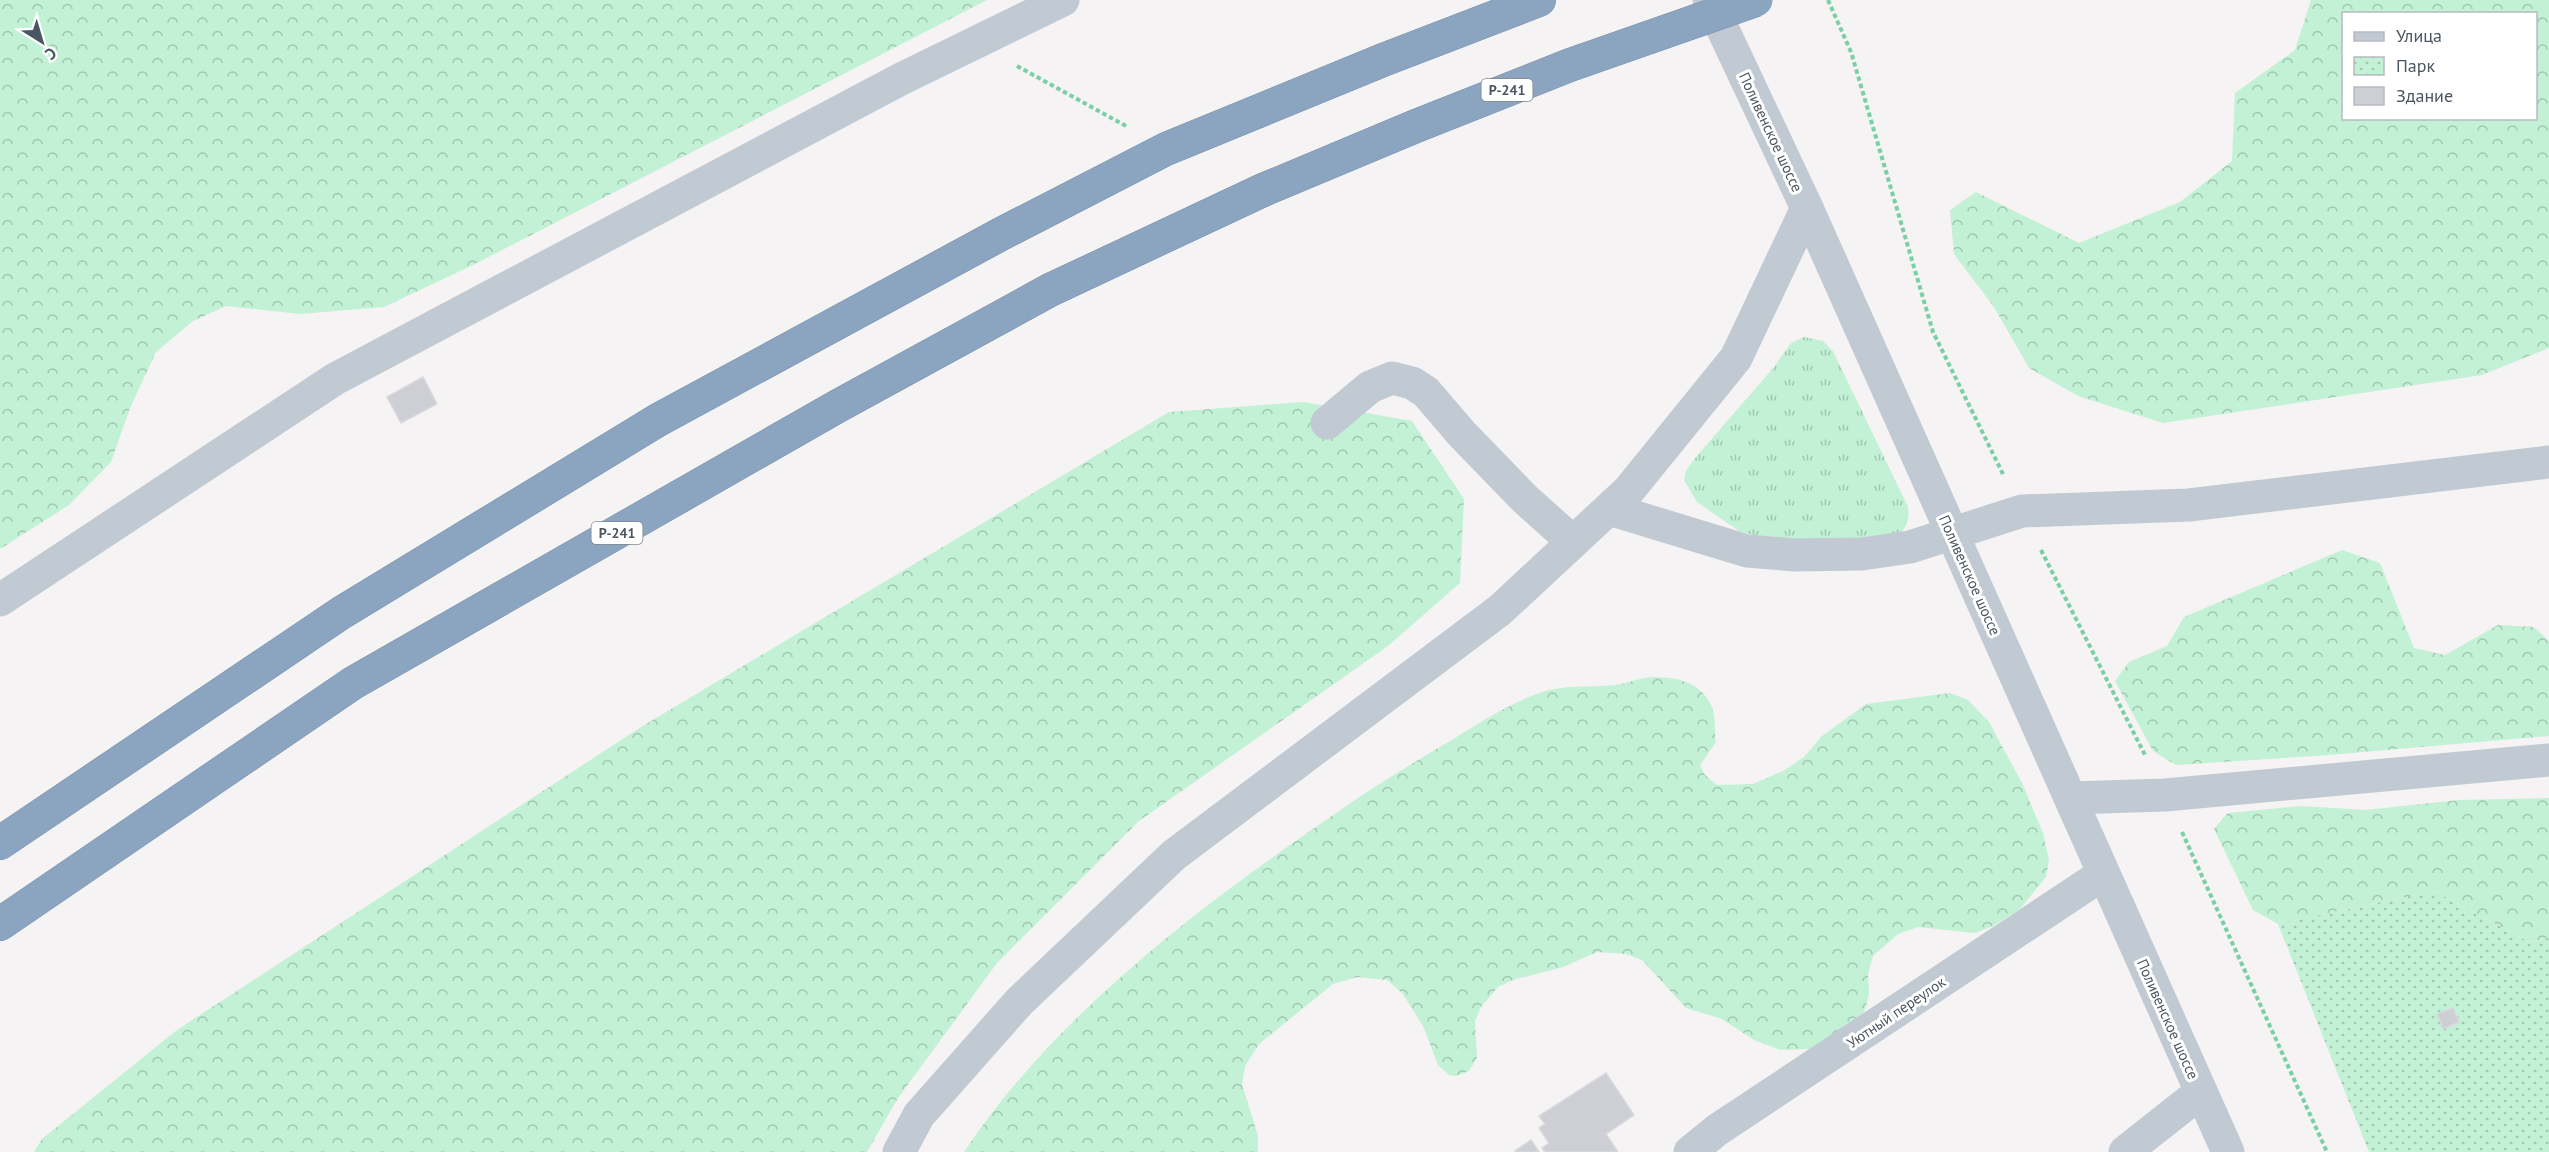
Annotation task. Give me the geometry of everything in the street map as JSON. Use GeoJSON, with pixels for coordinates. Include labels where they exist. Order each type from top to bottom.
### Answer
{"type":"FeatureCollection","features":[{"type":"Feature","properties":{"kind":"highway"},"geometry":{"type":"LineString","coordinates":[[0,843],[341,613],[658,420],[1001,234],[1166,149],[1227,126],[1383,60],[1539,0]]}},
{"type":"Feature","properties":{"kind":"highway","name":"Р-241"},"geometry":{"type":"LineString","coordinates":[[0,924],[353,683],[838,406],[1050,290],[1263,190],[1416,126],[1548,74],[1756,0]]}},
{"type":"Feature","properties":{"kind":"street"},"geometry":{"type":"LineString","coordinates":[[0,600],[335,379],[901,79],[1063,0]]}},
{"type":"Feature","properties":{"kind":"street","name":"Поливенское шоссе"},"geometry":{"type":"LineString","coordinates":[[1709,0],[1807,208],[2228,1152]]}},
{"type":"Feature","properties":{"kind":"street"},"geometry":{"type":"LineString","coordinates":[[898,1152],[919,1115],[1019,1002],[1174,855],[1500,610],[1629,490],[1736,358],[1807,208]]}},
{"type":"Feature","properties":{"kind":"street"},"geometry":{"type":"LineString","coordinates":[[1327,423],[1370,387],[1392,378],[1412,383],[1426,392],[1462,434],[1524,498],[1573,542]]}},
{"type":"Feature","properties":{"kind":"street"},"geometry":{"type":"LineString","coordinates":[[1609,509],[1747,551],[1795,555],[1862,554],[1910,547],[2022,511],[2189,505],[2549,462]]}},
{"type":"Feature","properties":{"kind":"street"},"geometry":{"type":"LineString","coordinates":[[2071,798],[2165,795],[2549,760]]}},
{"type":"Feature","properties":{"kind":"street","name":"Уютный переулок"},"geometry":{"type":"LineString","coordinates":[[1690,1152],[1717,1130],[2103,874]]}},
{"type":"Feature","properties":{"kind":"street"},"geometry":{"type":"LineString","coordinates":[[2125,1152],[2201,1092]]}},
{"type":"Feature","properties":{"kind":"path"},"geometry":{"type":"LineString","coordinates":[[1828,0],[1851,52],[1933,332],[2165,795],[2327,1152]]}},
{"type":"Feature","properties":{"kind":"path"},"geometry":{"type":"LineString","coordinates":[[1015,65],[1127,126]]}},
{"type":"Feature","properties":{"kind":"green space"},"geometry":{"type":"Polygon","coordinates":[[[0,0],[987,0],[473,265],[384,307],[300,314],[226,306],[193,321],[156,352],[130,408],[111,462],[69,505],[0,549],[0,0]]]}},
{"type":"Feature","properties":{"kind":"green space"},"geometry":{"type":"Polygon","coordinates":[[[2311,0],[2549,0],[2549,348],[2482,375],[2163,423],[2078,396],[2029,368],[1994,307],[1954,254],[1950,210],[1976,192],[2079,243],[2180,202],[2232,161],[2235,93],[2295,50],[2311,0]]]}},
{"type":"Feature","properties":{"kind":"green space"},"geometry":{"type":"Polygon","coordinates":[[[1804,337],[1823,341],[1833,351],[1908,507],[1905,527],[1889,540],[1774,541],[1739,531],[1697,502],[1684,480],[1687,469],[1696,457],[1774,367],[1791,343],[1804,337]]]}},
{"type":"Feature","properties":{"kind":"green space"},"geometry":{"type":"Polygon","coordinates":[[[1303,402],[1412,421],[1464,499],[1460,583],[1388,646],[1139,821],[997,963],[898,1098],[867,1152],[34,1152],[42,1139],[177,1030],[641,727],[1169,412],[1303,402]]]}},
{"type":"Feature","properties":{"kind":"green space"},"geometry":{"type":"Polygon","coordinates":[[[2342,550],[2380,563],[2414,648],[2445,655],[2498,625],[2534,627],[2549,641],[2549,736],[2329,755],[2176,765],[2153,751],[2115,681],[2129,662],[2167,646],[2184,617],[2342,550]]]}},
{"type":"Feature","properties":{"kind":"green space"},"geometry":{"type":"Polygon","coordinates":[[[1650,677],[1677,679],[1693,685],[1700,690],[1711,705],[1714,713],[1716,742],[1700,765],[1705,775],[1717,785],[1753,784],[1783,771],[1804,757],[1822,736],[1866,704],[1950,693],[1968,700],[1989,722],[2022,783],[2043,833],[2049,860],[2046,877],[2020,909],[1993,926],[1975,933],[1918,927],[1898,934],[1873,956],[1868,974],[1869,994],[1865,1010],[1858,1020],[1810,1049],[1781,1050],[1754,1040],[1722,1019],[1686,1008],[1642,960],[1626,954],[1597,952],[1563,967],[1513,980],[1498,987],[1481,1007],[1475,1021],[1477,1058],[1469,1071],[1456,1076],[1449,1075],[1438,1065],[1423,1026],[1402,993],[1387,980],[1357,977],[1333,984],[1259,1044],[1245,1066],[1242,1084],[1258,1136],[1258,1152],[964,1152],[1002,1100],[1045,1050],[1092,1003],[1194,916],[1355,800],[1517,702],[1558,688],[1615,685],[1650,677]]]}},
{"type":"Feature","properties":{"kind":"green space"},"geometry":{"type":"Polygon","coordinates":[[[2549,798],[2549,938],[2529,942],[2434,891],[2278,924],[2253,910],[2214,829],[2228,813],[2302,806],[2365,810],[2459,800],[2549,798]]]}},
{"type":"Feature","properties":{"kind":"green space"},"geometry":{"type":"Polygon","coordinates":[[[2434,891],[2529,942],[2549,938],[2549,1152],[2369,1152],[2278,924],[2434,891]]]}},
{"type":"Feature","properties":{"kind":"building"},"geometry":{"type":"Polygon","coordinates":[[[423,377],[437,404],[401,423],[387,397],[423,377]]]}},
{"type":"Feature","properties":{"kind":"building"},"geometry":{"type":"Polygon","coordinates":[[[2453,1008],[2459,1022],[2443,1029],[2437,1014],[2453,1008]]]}},
{"type":"Feature","properties":{"kind":"building"},"geometry":{"type":"Polygon","coordinates":[[[1606,1073],[1634,1115],[1606,1134],[1618,1152],[1545,1152],[1542,1148],[1549,1143],[1539,1128],[1545,1124],[1539,1116],[1606,1073]]]}},
{"type":"Feature","properties":{"kind":"building"},"geometry":{"type":"Polygon","coordinates":[[[1531,1140],[1539,1152],[1515,1152],[1515,1151],[1531,1140]]]}}]}
